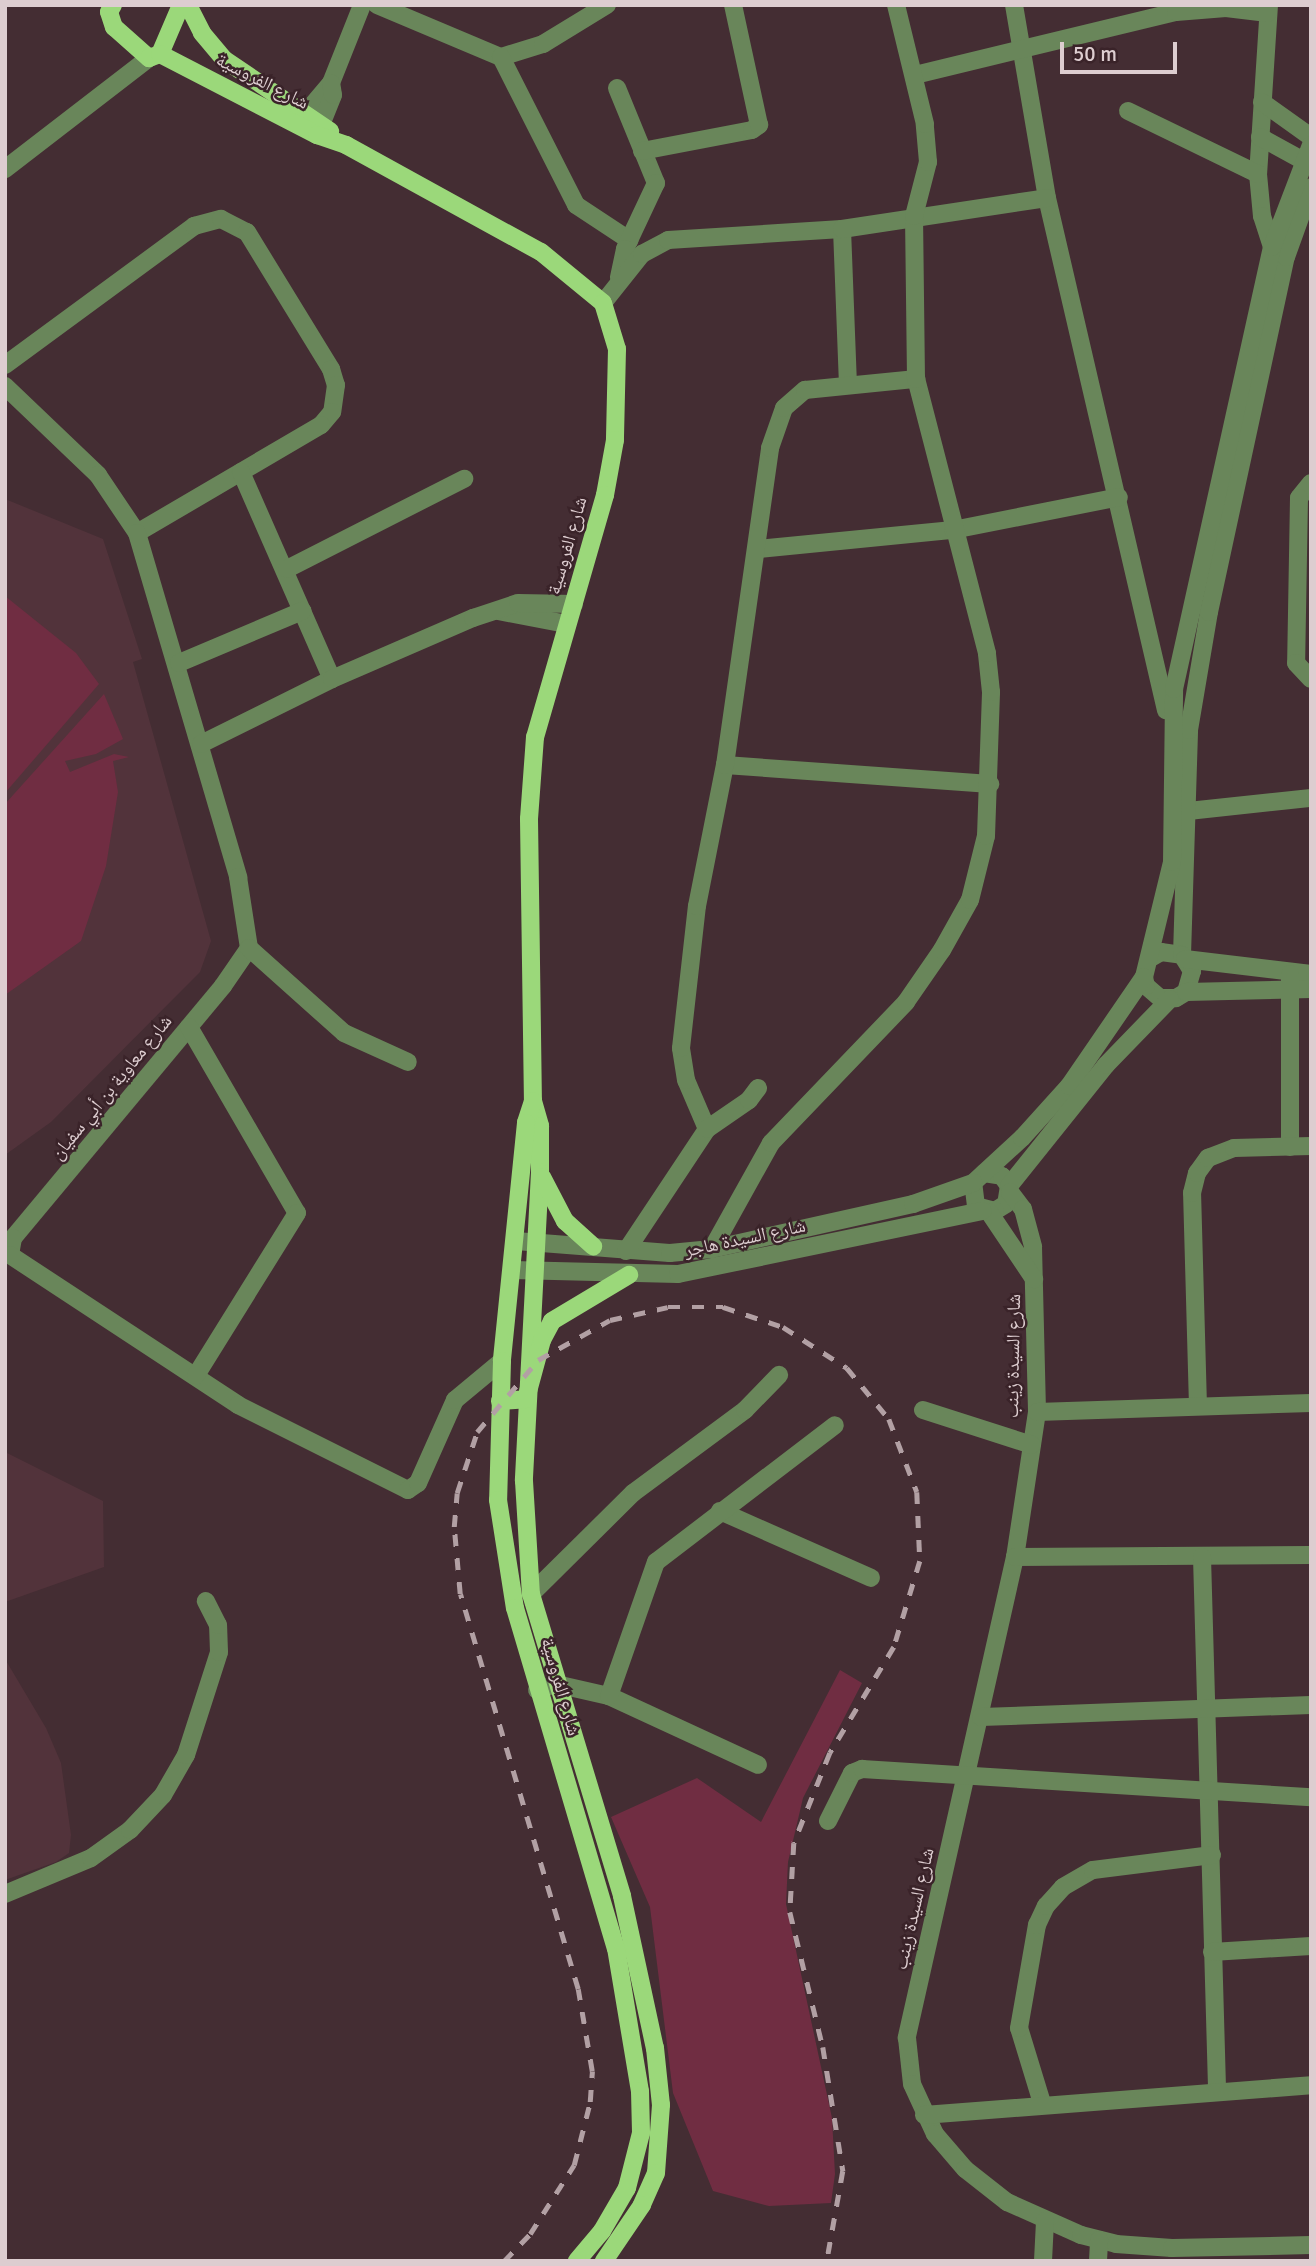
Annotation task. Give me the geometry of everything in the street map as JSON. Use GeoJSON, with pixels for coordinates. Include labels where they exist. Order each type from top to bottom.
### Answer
{"type":"FeatureCollection","features":[{"type":"Feature","properties":{"kind":"main road"},"geometry":{"type":"LineString","coordinates":[[154,56],[181,5]]}},
{"type":"Feature","properties":{"kind":"main road","name":"شارع الفروسية"},"geometry":{"type":"LineString","coordinates":[[188,5],[202,33],[225,60],[300,118],[541,252],[603,303],[617,349],[615,440],[573,604],[535,737],[528,820],[533,1101],[540,1126],[524,1481],[531,1594],[638,1958],[661,2105],[656,2173],[626,2232],[604,2261]]}},
{"type":"Feature","properties":{"kind":"main road","name":"شارع الفروسية"},"geometry":{"type":"LineString","coordinates":[[107,8],[119,34],[154,56],[300,118]]}},
{"type":"Feature","properties":{"kind":"main road","name":"شارع الفروسية"},"geometry":{"type":"LineString","coordinates":[[533,1101],[526,1123],[502,1361],[497,1465],[503,1541],[515,1608],[537,1690],[616,1948],[640,2091],[641,2133],[627,2188],[607,2223],[577,2261]]}},
{"type":"Feature","properties":{"kind":"main road"},"geometry":{"type":"LineString","coordinates":[[540,1172],[565,1221],[593,1246]]}},
{"type":"Feature","properties":{"kind":"main road"},"geometry":{"type":"LineString","coordinates":[[500,1401],[526,1399],[542,1340],[552,1321],[586,1297],[629,1275]]}},
{"type":"Feature","properties":{"kind":"street"},"geometry":{"type":"LineString","coordinates":[[300,118],[331,83],[362,5]]}},
{"type":"Feature","properties":{"kind":"street"},"geometry":{"type":"LineString","coordinates":[[377,5],[501,57],[515,57],[580,13],[607,5]]}},
{"type":"Feature","properties":{"kind":"street"},"geometry":{"type":"LineString","coordinates":[[642,151],[752,130],[759,125],[733,5]]}},
{"type":"Feature","properties":{"kind":"street"},"geometry":{"type":"LineString","coordinates":[[712,1249],[771,1143],[906,1002],[942,950],[970,900],[986,836],[990,784],[987,653],[916,379],[915,216],[928,162],[915,75],[896,5]]}},
{"type":"Feature","properties":{"kind":"street"},"geometry":{"type":"LineString","coordinates":[[1014,5],[1024,48],[1047,198],[1119,497],[1170,727],[1181,811],[1184,957],[1192,979],[1106,1065],[1009,1189],[1006,1204],[986,1211],[971,1199],[978,1178],[1069,1086],[1146,968],[1161,951],[1184,957],[1289,983],[1311,989]]}},
{"type":"Feature","properties":{"kind":"street"},"geometry":{"type":"LineString","coordinates":[[915,75],[1176,12],[1226,8],[1269,9],[1258,174],[1262,216],[1272,247]]}},
{"type":"Feature","properties":{"kind":"street"},"geometry":{"type":"LineString","coordinates":[[5,169],[154,56]]}},
{"type":"Feature","properties":{"kind":"street"},"geometry":{"type":"LineString","coordinates":[[501,57],[576,205],[628,240]]}},
{"type":"Feature","properties":{"kind":"street"},"geometry":{"type":"LineString","coordinates":[[320,130],[332,95],[331,83]]}},
{"type":"Feature","properties":{"kind":"street"},"geometry":{"type":"LineString","coordinates":[[617,88],[655,187],[628,240],[618,280]]}},
{"type":"Feature","properties":{"kind":"street"},"geometry":{"type":"LineString","coordinates":[[1262,102],[1311,137]]}},
{"type":"Feature","properties":{"kind":"street"},"geometry":{"type":"LineString","coordinates":[[1128,111],[1258,174]]}},
{"type":"Feature","properties":{"kind":"street"},"geometry":{"type":"LineString","coordinates":[[1260,136],[1308,163]]}},
{"type":"Feature","properties":{"kind":"street"},"geometry":{"type":"LineString","coordinates":[[1170,727],[1174,689],[1272,247],[1308,163],[1311,145]]}},
{"type":"Feature","properties":{"kind":"street"},"geometry":{"type":"LineString","coordinates":[[1311,187],[1286,257],[1209,612],[1189,730],[1181,811],[1172,862],[1146,968],[1152,993],[1178,995],[1289,983],[1311,974]]}},
{"type":"Feature","properties":{"kind":"street"},"geometry":{"type":"LineString","coordinates":[[603,303],[618,280],[642,254],[668,240],[842,229],[1047,198]]}},
{"type":"Feature","properties":{"kind":"street"},"geometry":{"type":"LineString","coordinates":[[5,365],[194,226],[221,219],[247,232],[331,369],[335,385],[331,412],[321,425],[137,533]]}},
{"type":"Feature","properties":{"kind":"street"},"geometry":{"type":"LineString","coordinates":[[842,229],[848,383]]}},
{"type":"Feature","properties":{"kind":"street"},"geometry":{"type":"LineString","coordinates":[[706,1129],[687,1080],[681,1048],[697,906],[725,765],[758,549],[770,448],[784,408],[805,390],[848,383],[916,379]]}},
{"type":"Feature","properties":{"kind":"street"},"geometry":{"type":"LineString","coordinates":[[5,386],[99,475],[137,533],[179,663],[238,877],[249,948],[344,1032],[408,1062]]}},
{"type":"Feature","properties":{"kind":"street"},"geometry":{"type":"LineString","coordinates":[[241,472],[287,569],[332,679]]}},
{"type":"Feature","properties":{"kind":"street"},"geometry":{"type":"LineString","coordinates":[[287,569],[464,479]]}},
{"type":"Feature","properties":{"kind":"street"},"geometry":{"type":"LineString","coordinates":[[1311,483],[1299,498],[1296,663],[1311,679]]}},
{"type":"Feature","properties":{"kind":"street"},"geometry":{"type":"LineString","coordinates":[[758,549],[953,530],[1119,497]]}},
{"type":"Feature","properties":{"kind":"street"},"geometry":{"type":"LineString","coordinates":[[201,744],[332,679],[498,611],[526,603],[573,604]]}},
{"type":"Feature","properties":{"kind":"street"},"geometry":{"type":"LineString","coordinates":[[179,663],[302,611]]}},
{"type":"Feature","properties":{"kind":"street"},"geometry":{"type":"LineString","coordinates":[[498,611],[566,624]]}},
{"type":"Feature","properties":{"kind":"street"},"geometry":{"type":"LineString","coordinates":[[725,765],[990,784]]}},
{"type":"Feature","properties":{"kind":"street"},"geometry":{"type":"LineString","coordinates":[[1181,811],[1311,798]]}},
{"type":"Feature","properties":{"kind":"street","name":"شارع معاوية بن أبي سفيان"},"geometry":{"type":"LineString","coordinates":[[249,948],[189,1027],[9,1248],[18,1260],[283,1431],[408,1490],[418,1483],[455,1400],[502,1361]]}},
{"type":"Feature","properties":{"kind":"street"},"geometry":{"type":"LineString","coordinates":[[1289,983],[1290,1147]]}},
{"type":"Feature","properties":{"kind":"street"},"geometry":{"type":"LineString","coordinates":[[189,1027],[297,1213],[196,1375]]}},
{"type":"Feature","properties":{"kind":"street"},"geometry":{"type":"LineString","coordinates":[[626,1251],[706,1129],[749,1100],[758,1088]]}},
{"type":"Feature","properties":{"kind":"street"},"geometry":{"type":"LineString","coordinates":[[1198,1406],[1192,1193],[1197,1173],[1208,1158],[1220,1152],[1311,1146]]}},
{"type":"Feature","properties":{"kind":"street"},"geometry":{"type":"LineString","coordinates":[[978,1178],[1002,1176],[1009,1189]]}},
{"type":"Feature","properties":{"kind":"street","name":"شارع السيدة هاجر"},"geometry":{"type":"LineString","coordinates":[[516,1241],[626,1251],[712,1249],[886,1210],[978,1178]]}},
{"type":"Feature","properties":{"kind":"street","name":"شارع السيدة زينب"},"geometry":{"type":"LineString","coordinates":[[1009,1189],[1029,1224],[1036,1282],[1037,1412],[1015,1557],[907,2038],[912,2084],[924,2115],[973,2176],[1007,2202],[1045,2221],[1099,2240],[1172,2248],[1311,2245]]}},
{"type":"Feature","properties":{"kind":"street"},"geometry":{"type":"LineString","coordinates":[[886,1210],[887,1231]]}},
{"type":"Feature","properties":{"kind":"street","name":"شارع السيدة هاجر"},"geometry":{"type":"LineString","coordinates":[[513,1270],[629,1275],[702,1271],[986,1211]]}},
{"type":"Feature","properties":{"kind":"street","name":"شارع السيدة زينب"},"geometry":{"type":"LineString","coordinates":[[986,1211],[1036,1282]]}},
{"type":"Feature","properties":{"kind":"street"},"geometry":{"type":"LineString","coordinates":[[531,1594],[633,1493],[745,1410],[779,1376]]}},
{"type":"Feature","properties":{"kind":"street"},"geometry":{"type":"LineString","coordinates":[[1037,1412],[1311,1403]]}},
{"type":"Feature","properties":{"kind":"street"},"geometry":{"type":"LineString","coordinates":[[923,1410],[1031,1445]]}},
{"type":"Feature","properties":{"kind":"street"},"geometry":{"type":"LineString","coordinates":[[609,1696],[656,1562],[835,1425]]}},
{"type":"Feature","properties":{"kind":"street"},"geometry":{"type":"LineString","coordinates":[[720,1511],[871,1578]]}},
{"type":"Feature","properties":{"kind":"street"},"geometry":{"type":"LineString","coordinates":[[1015,1557],[1311,1555]]}},
{"type":"Feature","properties":{"kind":"street"},"geometry":{"type":"LineString","coordinates":[[1202,1557],[1211,1790],[1212,1952],[1217,2089]]}},
{"type":"Feature","properties":{"kind":"street"},"geometry":{"type":"LineString","coordinates":[[5,1894],[91,1858],[131,1830],[163,1795],[186,1755],[219,1652],[218,1625],[206,1601]]}},
{"type":"Feature","properties":{"kind":"street"},"geometry":{"type":"LineString","coordinates":[[537,1690],[556,1684],[609,1696],[758,1765]]}},
{"type":"Feature","properties":{"kind":"street"},"geometry":{"type":"LineString","coordinates":[[981,1717],[1207,1712],[1311,1705]]}},
{"type":"Feature","properties":{"kind":"street"},"geometry":{"type":"LineString","coordinates":[[828,1821],[852,1773],[862,1769],[1311,1797]]}},
{"type":"Feature","properties":{"kind":"street"},"geometry":{"type":"LineString","coordinates":[[1042,2103],[1019,2028],[1037,1926],[1046,1906],[1063,1887],[1093,1870],[1212,1855]]}},
{"type":"Feature","properties":{"kind":"street"},"geometry":{"type":"LineString","coordinates":[[1212,1952],[1311,1946]]}},
{"type":"Feature","properties":{"kind":"street"},"geometry":{"type":"LineString","coordinates":[[924,2115],[1217,2089],[1311,2085]]}},
{"type":"Feature","properties":{"kind":"street"},"geometry":{"type":"LineString","coordinates":[[1043,2261],[1045,2221]]}},
{"type":"Feature","properties":{"kind":"street"},"geometry":{"type":"LineString","coordinates":[[1098,2261],[1099,2240]]}},
{"type":"Feature","properties":{"kind":"shaded area"},"geometry":{"type":"Polygon","coordinates":[[[5,499],[103,539],[142,659],[133,662],[211,941],[200,972],[51,1122],[5,1155],[5,499]]]}},
{"type":"Feature","properties":{"kind":"shaded area"},"geometry":{"type":"Polygon","coordinates":[[[5,596],[76,653],[99,684],[5,793],[5,596]]]}},
{"type":"Feature","properties":{"kind":"shaded area"},"geometry":{"type":"Polygon","coordinates":[[[104,694],[123,739],[96,754],[65,761],[70,772],[114,754],[129,757],[113,761],[118,792],[106,866],[81,941],[5,995],[5,804],[104,694]]]}},
{"type":"Feature","properties":{"kind":"shaded area"},"geometry":{"type":"Polygon","coordinates":[[[5,1452],[103,1501],[104,1567],[5,1602],[5,1452]]]}},
{"type":"Feature","properties":{"kind":"shaded area"},"geometry":{"type":"Polygon","coordinates":[[[5,1659],[46,1728],[61,1763],[71,1835],[69,1853],[56,1862],[5,1880],[5,1659]]]}},
{"type":"Feature","properties":{"kind":"shaded area"},"geometry":{"type":"Polygon","coordinates":[[[840,1670],[862,1683],[803,1798],[788,1862],[786,1904],[832,2118],[835,2174],[831,2203],[769,2206],[713,2191],[673,2093],[650,1907],[611,1817],[697,1778],[761,1822],[840,1670]]]}},
{"type":"Feature","properties":{"kind":"railway"},"geometry":{"type":"LineString","coordinates":[[504,2261],[530,2234],[574,2165],[590,2102],[592,2071],[578,1989],[460,1594],[454,1527],[457,1493],[477,1432],[538,1360],[610,1320],[668,1307],[723,1307],[783,1327],[847,1368],[889,1419],[917,1492],[920,1561],[894,1647],[830,1753],[794,1843],[790,1912],[823,2047],[843,2171],[827,2261]]}}]}
